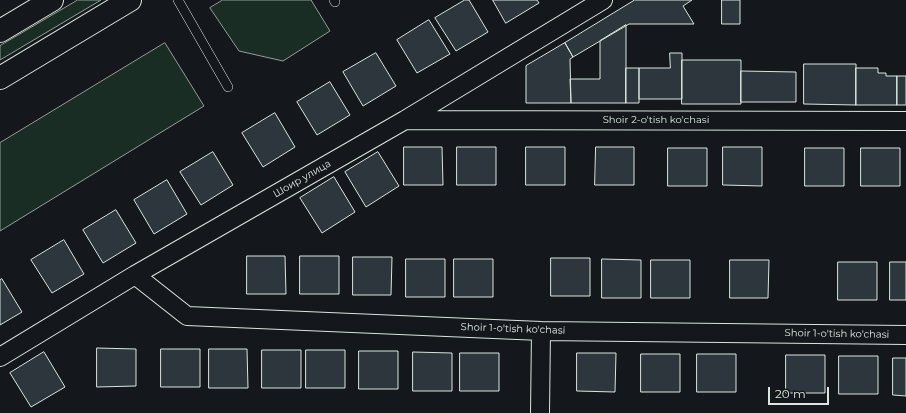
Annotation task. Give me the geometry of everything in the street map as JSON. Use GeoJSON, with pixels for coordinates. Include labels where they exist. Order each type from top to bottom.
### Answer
{"type":"FeatureCollection","features":[{"type":"Feature","properties":{"kind":"highway"},"geometry":{"type":"LineString","coordinates":[[0,31],[52,0]]}},
{"type":"Feature","properties":{"kind":"highway"},"geometry":{"type":"LineString","coordinates":[[0,78],[130,0]]}},
{"type":"Feature","properties":{"kind":"street","name":"Шоир улица"},"geometry":{"type":"LineString","coordinates":[[0,357],[135,275],[405,120],[603,0]]}},
{"type":"Feature","properties":{"kind":"street","name":"Shoir 2-o'tish ko'chasi"},"geometry":{"type":"LineString","coordinates":[[405,120],[906,121]]}},
{"type":"Feature","properties":{"kind":"street","name":"Shoir 1-o'tish ko'chasi"},"geometry":{"type":"LineString","coordinates":[[135,275],[187,316],[541,331],[906,335]]}},
{"type":"Feature","properties":{"kind":"street"},"geometry":{"type":"LineString","coordinates":[[540,413],[541,331]]}},
{"type":"Feature","properties":{"kind":"lane"},"geometry":{"type":"LineString","coordinates":[[178,0],[228,87]]}},
{"type":"Feature","properties":{"kind":"green space"},"geometry":{"type":"Polygon","coordinates":[[[78,0],[101,0],[0,60],[0,46],[78,0]]]}},
{"type":"Feature","properties":{"kind":"green space"},"geometry":{"type":"Polygon","coordinates":[[[223,0],[311,0],[330,31],[283,61],[239,51],[210,8],[223,0]]]}},
{"type":"Feature","properties":{"kind":"green space"},"geometry":{"type":"Polygon","coordinates":[[[165,43],[204,106],[0,231],[0,143],[165,43]]]}},
{"type":"Feature","properties":{"kind":"building"},"geometry":{"type":"Polygon","coordinates":[[[465,0],[469,0],[488,32],[456,51],[435,18],[465,0]]]}},
{"type":"Feature","properties":{"kind":"building"},"geometry":{"type":"Polygon","coordinates":[[[493,0],[537,0],[539,3],[506,23],[493,0]]]}},
{"type":"Feature","properties":{"kind":"building"},"geometry":{"type":"Polygon","coordinates":[[[635,0],[692,0],[683,6],[694,24],[629,24],[573,57],[565,43],[635,0]]]}},
{"type":"Feature","properties":{"kind":"building"},"geometry":{"type":"Polygon","coordinates":[[[722,0],[740,0],[740,24],[722,24],[722,0]]]}},
{"type":"Feature","properties":{"kind":"building"},"geometry":{"type":"Polygon","coordinates":[[[429,20],[450,54],[417,73],[397,40],[429,20]]]}},
{"type":"Feature","properties":{"kind":"building"},"geometry":{"type":"Polygon","coordinates":[[[626,25],[626,103],[571,103],[570,79],[600,79],[600,41],[626,25]]]}},
{"type":"Feature","properties":{"kind":"building"},"geometry":{"type":"Polygon","coordinates":[[[565,43],[573,57],[570,59],[571,103],[526,103],[526,66],[565,43]]]}},
{"type":"Feature","properties":{"kind":"building"},"geometry":{"type":"Polygon","coordinates":[[[376,53],[396,86],[363,106],[343,72],[376,53]]]}},
{"type":"Feature","properties":{"kind":"building"},"geometry":{"type":"Polygon","coordinates":[[[670,53],[682,53],[682,99],[639,99],[639,68],[670,68],[670,53]]]}},
{"type":"Feature","properties":{"kind":"building"},"geometry":{"type":"Polygon","coordinates":[[[682,60],[741,60],[741,104],[682,104],[682,60]]]}},
{"type":"Feature","properties":{"kind":"building"},"geometry":{"type":"Polygon","coordinates":[[[804,64],[856,64],[856,105],[804,104],[804,64]]]}},
{"type":"Feature","properties":{"kind":"building"},"geometry":{"type":"Polygon","coordinates":[[[626,68],[639,68],[639,103],[626,103],[626,68]]]}},
{"type":"Feature","properties":{"kind":"building"},"geometry":{"type":"Polygon","coordinates":[[[856,68],[878,68],[878,73],[886,73],[886,76],[897,76],[897,105],[856,105],[856,68]]]}},
{"type":"Feature","properties":{"kind":"building"},"geometry":{"type":"Polygon","coordinates":[[[741,71],[796,72],[796,102],[741,102],[741,71]]]}},
{"type":"Feature","properties":{"kind":"building"},"geometry":{"type":"Polygon","coordinates":[[[897,76],[906,76],[906,105],[897,105],[897,76]]]}},
{"type":"Feature","properties":{"kind":"building"},"geometry":{"type":"Polygon","coordinates":[[[330,82],[350,115],[317,135],[297,102],[330,82]]]}},
{"type":"Feature","properties":{"kind":"building"},"geometry":{"type":"Polygon","coordinates":[[[275,113],[295,147],[263,167],[242,133],[275,113]]]}},
{"type":"Feature","properties":{"kind":"building"},"geometry":{"type":"Polygon","coordinates":[[[404,147],[442,147],[443,185],[404,185],[404,147]]]}},
{"type":"Feature","properties":{"kind":"building"},"geometry":{"type":"Polygon","coordinates":[[[457,147],[496,147],[496,185],[457,185],[457,147]]]}},
{"type":"Feature","properties":{"kind":"building"},"geometry":{"type":"Polygon","coordinates":[[[526,147],[565,147],[565,185],[526,185],[526,147]]]}},
{"type":"Feature","properties":{"kind":"building"},"geometry":{"type":"Polygon","coordinates":[[[596,147],[634,147],[634,185],[595,185],[596,147]]]}},
{"type":"Feature","properties":{"kind":"building"},"geometry":{"type":"Polygon","coordinates":[[[723,147],[762,147],[762,186],[723,185],[723,147]]]}},
{"type":"Feature","properties":{"kind":"building"},"geometry":{"type":"Polygon","coordinates":[[[668,148],[707,148],[707,186],[668,186],[668,148]]]}},
{"type":"Feature","properties":{"kind":"building"},"geometry":{"type":"Polygon","coordinates":[[[805,148],[844,148],[844,186],[805,186],[805,148]]]}},
{"type":"Feature","properties":{"kind":"building"},"geometry":{"type":"Polygon","coordinates":[[[861,148],[900,148],[900,186],[861,186],[861,148]]]}},
{"type":"Feature","properties":{"kind":"building"},"geometry":{"type":"Polygon","coordinates":[[[213,152],[233,185],[201,205],[180,172],[213,152]]]}},
{"type":"Feature","properties":{"kind":"building"},"geometry":{"type":"Polygon","coordinates":[[[378,152],[399,186],[366,207],[345,172],[378,152]]]}},
{"type":"Feature","properties":{"kind":"building"},"geometry":{"type":"Polygon","coordinates":[[[334,177],[355,212],[322,233],[300,198],[334,177]]]}},
{"type":"Feature","properties":{"kind":"building"},"geometry":{"type":"Polygon","coordinates":[[[167,180],[187,214],[154,234],[134,200],[167,180]]]}},
{"type":"Feature","properties":{"kind":"building"},"geometry":{"type":"Polygon","coordinates":[[[116,210],[136,243],[103,263],[83,230],[116,210]]]}},
{"type":"Feature","properties":{"kind":"building"},"geometry":{"type":"Polygon","coordinates":[[[64,240],[84,274],[52,293],[31,260],[64,240]]]}},
{"type":"Feature","properties":{"kind":"building"},"geometry":{"type":"Polygon","coordinates":[[[247,256],[285,256],[286,294],[247,294],[247,256]]]}},
{"type":"Feature","properties":{"kind":"building"},"geometry":{"type":"Polygon","coordinates":[[[300,256],[339,256],[339,294],[300,294],[300,256]]]}},
{"type":"Feature","properties":{"kind":"building"},"geometry":{"type":"Polygon","coordinates":[[[353,257],[392,257],[391,295],[353,295],[353,257]]]}},
{"type":"Feature","properties":{"kind":"building"},"geometry":{"type":"Polygon","coordinates":[[[551,258],[590,258],[590,296],[551,296],[551,258]]]}},
{"type":"Feature","properties":{"kind":"building"},"geometry":{"type":"Polygon","coordinates":[[[406,259],[445,259],[445,297],[406,297],[406,259]]]}},
{"type":"Feature","properties":{"kind":"building"},"geometry":{"type":"Polygon","coordinates":[[[454,259],[493,259],[493,297],[454,297],[454,259]]]}},
{"type":"Feature","properties":{"kind":"building"},"geometry":{"type":"Polygon","coordinates":[[[602,259],[641,260],[641,298],[602,298],[602,259]]]}},
{"type":"Feature","properties":{"kind":"building"},"geometry":{"type":"Polygon","coordinates":[[[651,260],[690,260],[690,298],[651,298],[651,260]]]}},
{"type":"Feature","properties":{"kind":"building"},"geometry":{"type":"Polygon","coordinates":[[[730,260],[769,260],[768,298],[730,298],[730,260]]]}},
{"type":"Feature","properties":{"kind":"building"},"geometry":{"type":"Polygon","coordinates":[[[838,262],[877,262],[877,300],[838,300],[838,262]]]}},
{"type":"Feature","properties":{"kind":"building"},"geometry":{"type":"Polygon","coordinates":[[[890,262],[906,262],[906,300],[890,300],[890,262]]]}},
{"type":"Feature","properties":{"kind":"building"},"geometry":{"type":"Polygon","coordinates":[[[2,279],[22,312],[0,325],[0,280],[2,279]]]}},
{"type":"Feature","properties":{"kind":"building"},"geometry":{"type":"Polygon","coordinates":[[[97,348],[136,349],[136,386],[97,387],[97,348]]]}},
{"type":"Feature","properties":{"kind":"building"},"geometry":{"type":"Polygon","coordinates":[[[161,349],[200,349],[200,387],[161,387],[161,349]]]}},
{"type":"Feature","properties":{"kind":"building"},"geometry":{"type":"Polygon","coordinates":[[[209,349],[247,349],[248,388],[209,388],[209,349]]]}},
{"type":"Feature","properties":{"kind":"building"},"geometry":{"type":"Polygon","coordinates":[[[262,350],[301,350],[301,388],[262,388],[262,350]]]}},
{"type":"Feature","properties":{"kind":"building"},"geometry":{"type":"Polygon","coordinates":[[[306,350],[345,350],[345,388],[306,388],[306,350]]]}},
{"type":"Feature","properties":{"kind":"building"},"geometry":{"type":"Polygon","coordinates":[[[359,351],[398,351],[398,389],[359,389],[359,351]]]}},
{"type":"Feature","properties":{"kind":"building"},"geometry":{"type":"Polygon","coordinates":[[[44,352],[65,387],[31,407],[10,373],[44,352]]]}},
{"type":"Feature","properties":{"kind":"building"},"geometry":{"type":"Polygon","coordinates":[[[413,352],[452,353],[452,391],[413,391],[413,352]]]}},
{"type":"Feature","properties":{"kind":"building"},"geometry":{"type":"Polygon","coordinates":[[[460,353],[499,353],[499,391],[460,391],[460,353]]]}},
{"type":"Feature","properties":{"kind":"building"},"geometry":{"type":"Polygon","coordinates":[[[577,353],[616,353],[615,392],[577,391],[577,353]]]}},
{"type":"Feature","properties":{"kind":"building"},"geometry":{"type":"Polygon","coordinates":[[[641,354],[680,354],[680,392],[641,392],[641,354]]]}},
{"type":"Feature","properties":{"kind":"building"},"geometry":{"type":"Polygon","coordinates":[[[697,354],[736,354],[736,392],[697,392],[697,354]]]}},
{"type":"Feature","properties":{"kind":"building"},"geometry":{"type":"Polygon","coordinates":[[[786,355],[825,355],[825,393],[786,393],[786,355]]]}},
{"type":"Feature","properties":{"kind":"building"},"geometry":{"type":"Polygon","coordinates":[[[839,356],[878,356],[878,394],[839,394],[839,356]]]}},
{"type":"Feature","properties":{"kind":"building"},"geometry":{"type":"Polygon","coordinates":[[[893,358],[906,358],[906,396],[893,395],[893,358]]]}}]}
